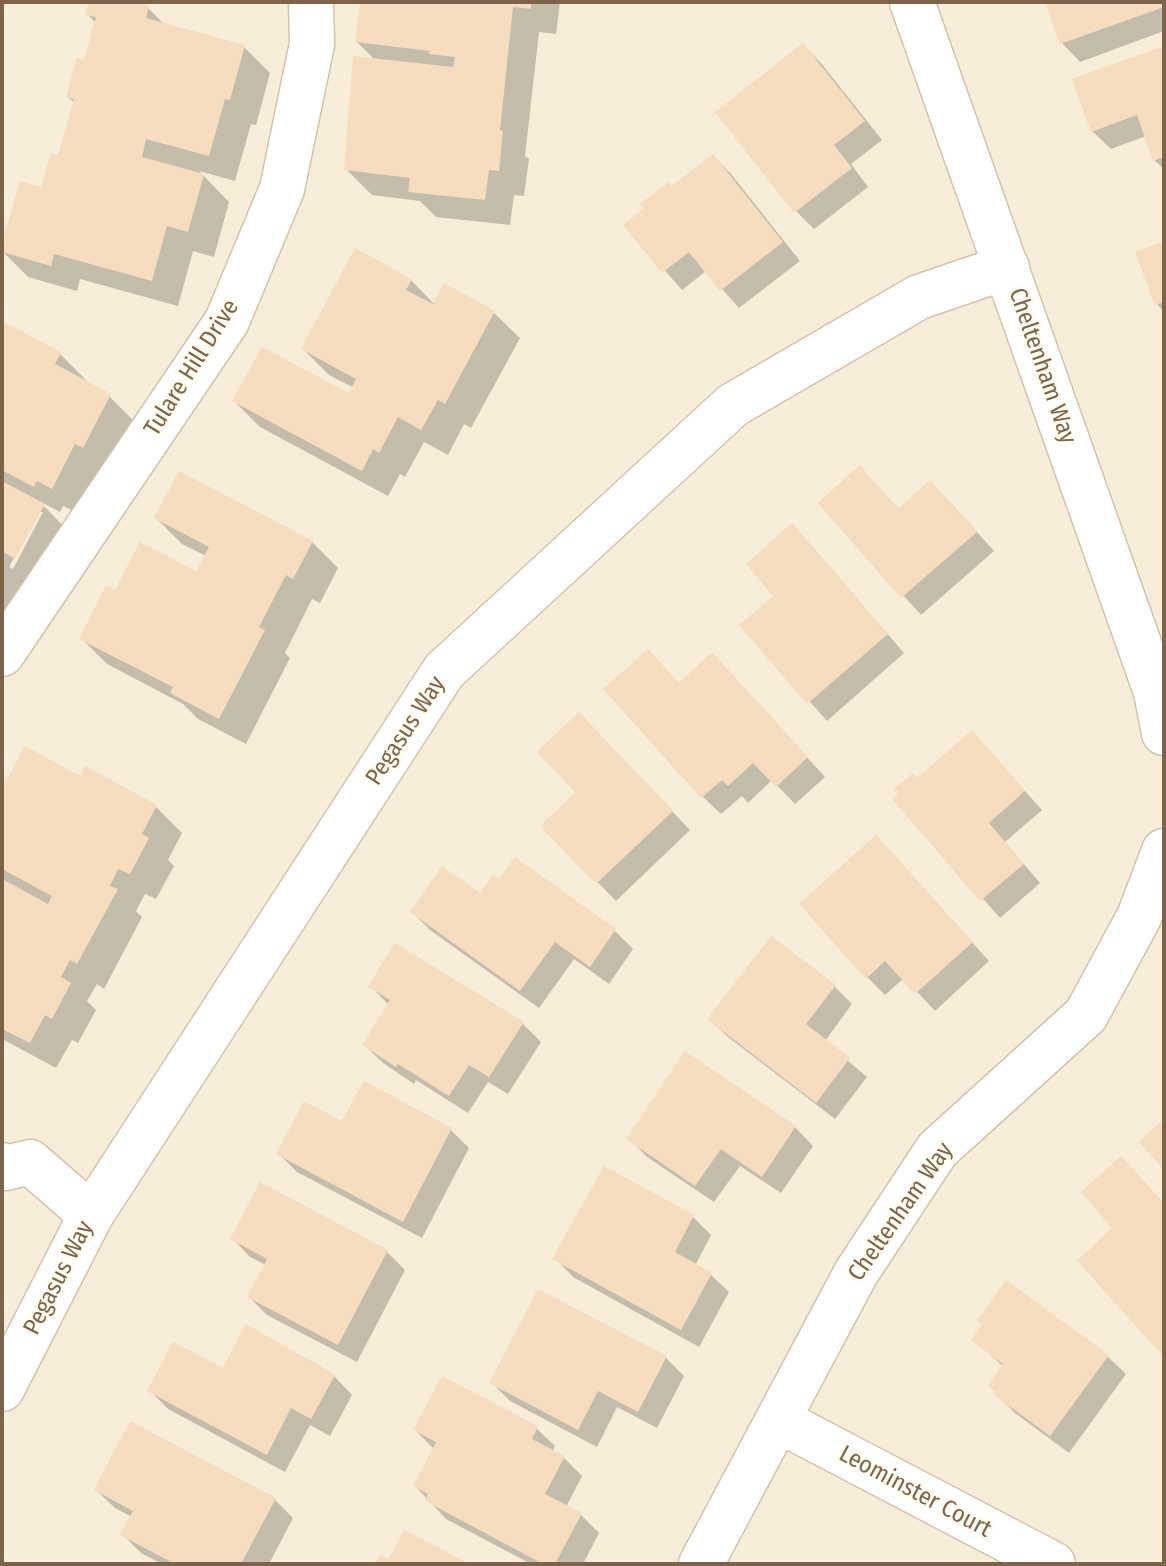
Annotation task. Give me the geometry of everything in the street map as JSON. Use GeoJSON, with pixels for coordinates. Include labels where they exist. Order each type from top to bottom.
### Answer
{"type":"FeatureCollection","features":[{"type":"Feature","properties":{"kind":"street","name":"Tulare Hill Drive"},"geometry":{"type":"LineString","coordinates":[[2,654],[227,321],[282,189],[312,44],[311,2]]}},
{"type":"Feature","properties":{"kind":"street","name":"Cheltenham Way"},"geometry":{"type":"LineString","coordinates":[[912,2],[1156,692],[1164,733]]}},
{"type":"Feature","properties":{"kind":"street","name":"Pegasus Way"},"geometry":{"type":"LineString","coordinates":[[2,1389],[91,1215],[444,671],[733,405],[919,297],[1007,267]]}},
{"type":"Feature","properties":{"kind":"street","name":"Cheltenham Way"},"geometry":{"type":"LineString","coordinates":[[701,1564],[856,1273],[937,1150],[1086,1015],[1139,917],[1164,851]]}},
{"type":"Feature","properties":{"kind":"street"},"geometry":{"type":"LineString","coordinates":[[2,1165],[6,1168],[30,1162],[91,1215]]}},
{"type":"Feature","properties":{"kind":"street","name":"Leominster Court"},"geometry":{"type":"LineString","coordinates":[[778,1420],[1053,1564]]}},
{"type":"Feature","properties":{"kind":"shaded area"},"geometry":{"type":"Polygon","coordinates":[[[2,2],[1164,2],[1164,1564],[2,1564],[2,2]]]}},
{"type":"Feature","properties":{"kind":"building"},"geometry":{"type":"Polygon","coordinates":[[[89,2],[135,2],[149,6],[146,18],[245,45],[230,100],[225,99],[209,156],[146,139],[142,157],[204,174],[188,232],[167,226],[152,281],[54,254],[51,266],[2,252],[20,181],[41,187],[51,153],[58,155],[74,99],[66,97],[77,58],[84,60],[96,17],[85,15],[89,2]]]}},
{"type":"Feature","properties":{"kind":"building"},"geometry":{"type":"Polygon","coordinates":[[[360,2],[531,2],[531,9],[513,7],[500,130],[503,131],[499,171],[489,170],[485,200],[408,192],[410,178],[344,170],[353,56],[453,67],[455,57],[355,42],[360,2]]]}},
{"type":"Feature","properties":{"kind":"building"},"geometry":{"type":"Polygon","coordinates":[[[1045,2],[1164,2],[1164,7],[1060,44],[1045,2]]]}},
{"type":"Feature","properties":{"kind":"building"},"geometry":{"type":"Polygon","coordinates":[[[803,43],[865,121],[834,145],[852,168],[794,213],[715,112],[803,43]]]}},
{"type":"Feature","properties":{"kind":"building"},"geometry":{"type":"Polygon","coordinates":[[[1164,46],[1164,157],[1153,161],[1137,115],[1091,132],[1072,79],[1164,46]]]}},
{"type":"Feature","properties":{"kind":"building"},"geometry":{"type":"Polygon","coordinates":[[[713,154],[783,242],[720,291],[689,252],[662,273],[623,225],[644,209],[640,204],[669,182],[672,186],[713,154]]]}},
{"type":"Feature","properties":{"kind":"building"},"geometry":{"type":"Polygon","coordinates":[[[1164,241],[1164,302],[1155,305],[1135,252],[1164,241]]]}},
{"type":"Feature","properties":{"kind":"building"},"geometry":{"type":"Polygon","coordinates":[[[355,248],[412,279],[406,290],[433,304],[444,283],[495,311],[445,404],[438,400],[421,430],[398,417],[379,453],[373,449],[362,471],[232,401],[262,347],[349,393],[356,379],[301,349],[355,248]]]}},
{"type":"Feature","properties":{"kind":"building"},"geometry":{"type":"Polygon","coordinates":[[[2,321],[61,352],[55,364],[111,394],[83,448],[75,444],[52,489],[37,481],[34,487],[2,470],[2,321]]]}},
{"type":"Feature","properties":{"kind":"building"},"geometry":{"type":"Polygon","coordinates":[[[860,465],[898,509],[930,480],[977,532],[901,598],[818,503],[860,465]]]}},
{"type":"Feature","properties":{"kind":"building"},"geometry":{"type":"Polygon","coordinates":[[[179,471],[313,541],[293,579],[286,575],[259,627],[265,630],[219,719],[170,693],[173,687],[79,639],[106,585],[115,590],[140,542],[196,571],[209,547],[154,518],[179,471]]]}},
{"type":"Feature","properties":{"kind":"building"},"geometry":{"type":"Polygon","coordinates":[[[2,481],[45,504],[15,559],[2,551],[2,481]]]}},
{"type":"Feature","properties":{"kind":"building"},"geometry":{"type":"Polygon","coordinates":[[[792,523],[888,634],[807,704],[739,625],[773,596],[746,564],[792,523]]]}},
{"type":"Feature","properties":{"kind":"building"},"geometry":{"type":"Polygon","coordinates":[[[648,649],[679,683],[712,652],[808,757],[776,787],[753,763],[728,786],[722,780],[701,798],[603,689],[648,649]]]}},
{"type":"Feature","properties":{"kind":"building"},"geometry":{"type":"Polygon","coordinates":[[[579,712],[673,811],[596,884],[540,826],[575,792],[537,752],[579,712]]]}},
{"type":"Feature","properties":{"kind":"building"},"geometry":{"type":"Polygon","coordinates":[[[972,730],[1025,791],[989,823],[1024,864],[980,901],[892,799],[898,794],[893,790],[913,773],[917,778],[972,730]]]}},
{"type":"Feature","properties":{"kind":"building"},"geometry":{"type":"Polygon","coordinates":[[[25,746],[80,776],[85,766],[157,805],[142,834],[149,838],[130,874],[118,869],[110,886],[118,889],[77,964],[70,960],[61,977],[71,983],[52,1019],[45,1015],[30,1043],[2,1029],[2,879],[48,904],[52,896],[2,869],[2,788],[25,746]]]}},
{"type":"Feature","properties":{"kind":"building"},"geometry":{"type":"Polygon","coordinates":[[[876,835],[973,942],[915,994],[885,961],[866,979],[799,904],[876,835]]]}},
{"type":"Feature","properties":{"kind":"building"},"geometry":{"type":"Polygon","coordinates":[[[515,857],[616,929],[590,967],[555,942],[520,991],[410,912],[442,866],[480,893],[493,875],[499,879],[515,857]]]}},
{"type":"Feature","properties":{"kind":"building"},"geometry":{"type":"Polygon","coordinates":[[[771,936],[836,985],[806,1024],[850,1058],[816,1103],[707,1019],[771,936]]]}},
{"type":"Feature","properties":{"kind":"building"},"geometry":{"type":"Polygon","coordinates":[[[395,943],[524,1022],[489,1077],[469,1065],[449,1096],[362,1045],[390,1000],[368,987],[395,943]]]}},
{"type":"Feature","properties":{"kind":"building"},"geometry":{"type":"Polygon","coordinates":[[[685,1051],[796,1126],[762,1177],[721,1149],[695,1186],[626,1139],[685,1051]]]}},
{"type":"Feature","properties":{"kind":"building"},"geometry":{"type":"Polygon","coordinates":[[[364,1081],[452,1128],[403,1222],[276,1154],[304,1101],[342,1121],[364,1081]]]}},
{"type":"Feature","properties":{"kind":"building"},"geometry":{"type":"Polygon","coordinates":[[[1164,1119],[1164,1170],[1139,1142],[1164,1119]]]}},
{"type":"Feature","properties":{"kind":"building"},"geometry":{"type":"Polygon","coordinates":[[[1121,1156],[1164,1203],[1164,1357],[1077,1261],[1112,1228],[1081,1192],[1121,1156]]]}},
{"type":"Feature","properties":{"kind":"building"},"geometry":{"type":"Polygon","coordinates":[[[604,1166],[694,1215],[675,1252],[712,1273],[681,1330],[552,1259],[604,1166]]]}},
{"type":"Feature","properties":{"kind":"building"},"geometry":{"type":"Polygon","coordinates":[[[260,1182],[388,1250],[338,1345],[247,1297],[267,1259],[230,1239],[260,1182]]]}},
{"type":"Feature","properties":{"kind":"building"},"geometry":{"type":"Polygon","coordinates":[[[1006,1280],[1109,1355],[1050,1436],[994,1395],[996,1392],[988,1386],[1003,1364],[971,1340],[982,1325],[977,1321],[1006,1280]]]}},
{"type":"Feature","properties":{"kind":"building"},"geometry":{"type":"Polygon","coordinates":[[[538,1289],[667,1356],[638,1412],[598,1391],[578,1430],[489,1383],[538,1289]]]}},
{"type":"Feature","properties":{"kind":"building"},"geometry":{"type":"Polygon","coordinates":[[[246,1324],[335,1375],[311,1419],[291,1408],[267,1455],[147,1391],[173,1342],[223,1368],[246,1324]]]}},
{"type":"Feature","properties":{"kind":"building"},"geometry":{"type":"Polygon","coordinates":[[[442,1376],[538,1426],[532,1439],[565,1456],[545,1494],[582,1513],[555,1564],[543,1564],[425,1501],[428,1494],[413,1486],[436,1442],[413,1430],[442,1376]]]}},
{"type":"Feature","properties":{"kind":"building"},"geometry":{"type":"Polygon","coordinates":[[[130,1421],[276,1498],[241,1564],[175,1564],[120,1535],[133,1511],[94,1490],[130,1421]]]}},
{"type":"Feature","properties":{"kind":"building"},"geometry":{"type":"Polygon","coordinates":[[[404,1530],[470,1564],[375,1564],[380,1555],[389,1559],[404,1530]]]}}]}
